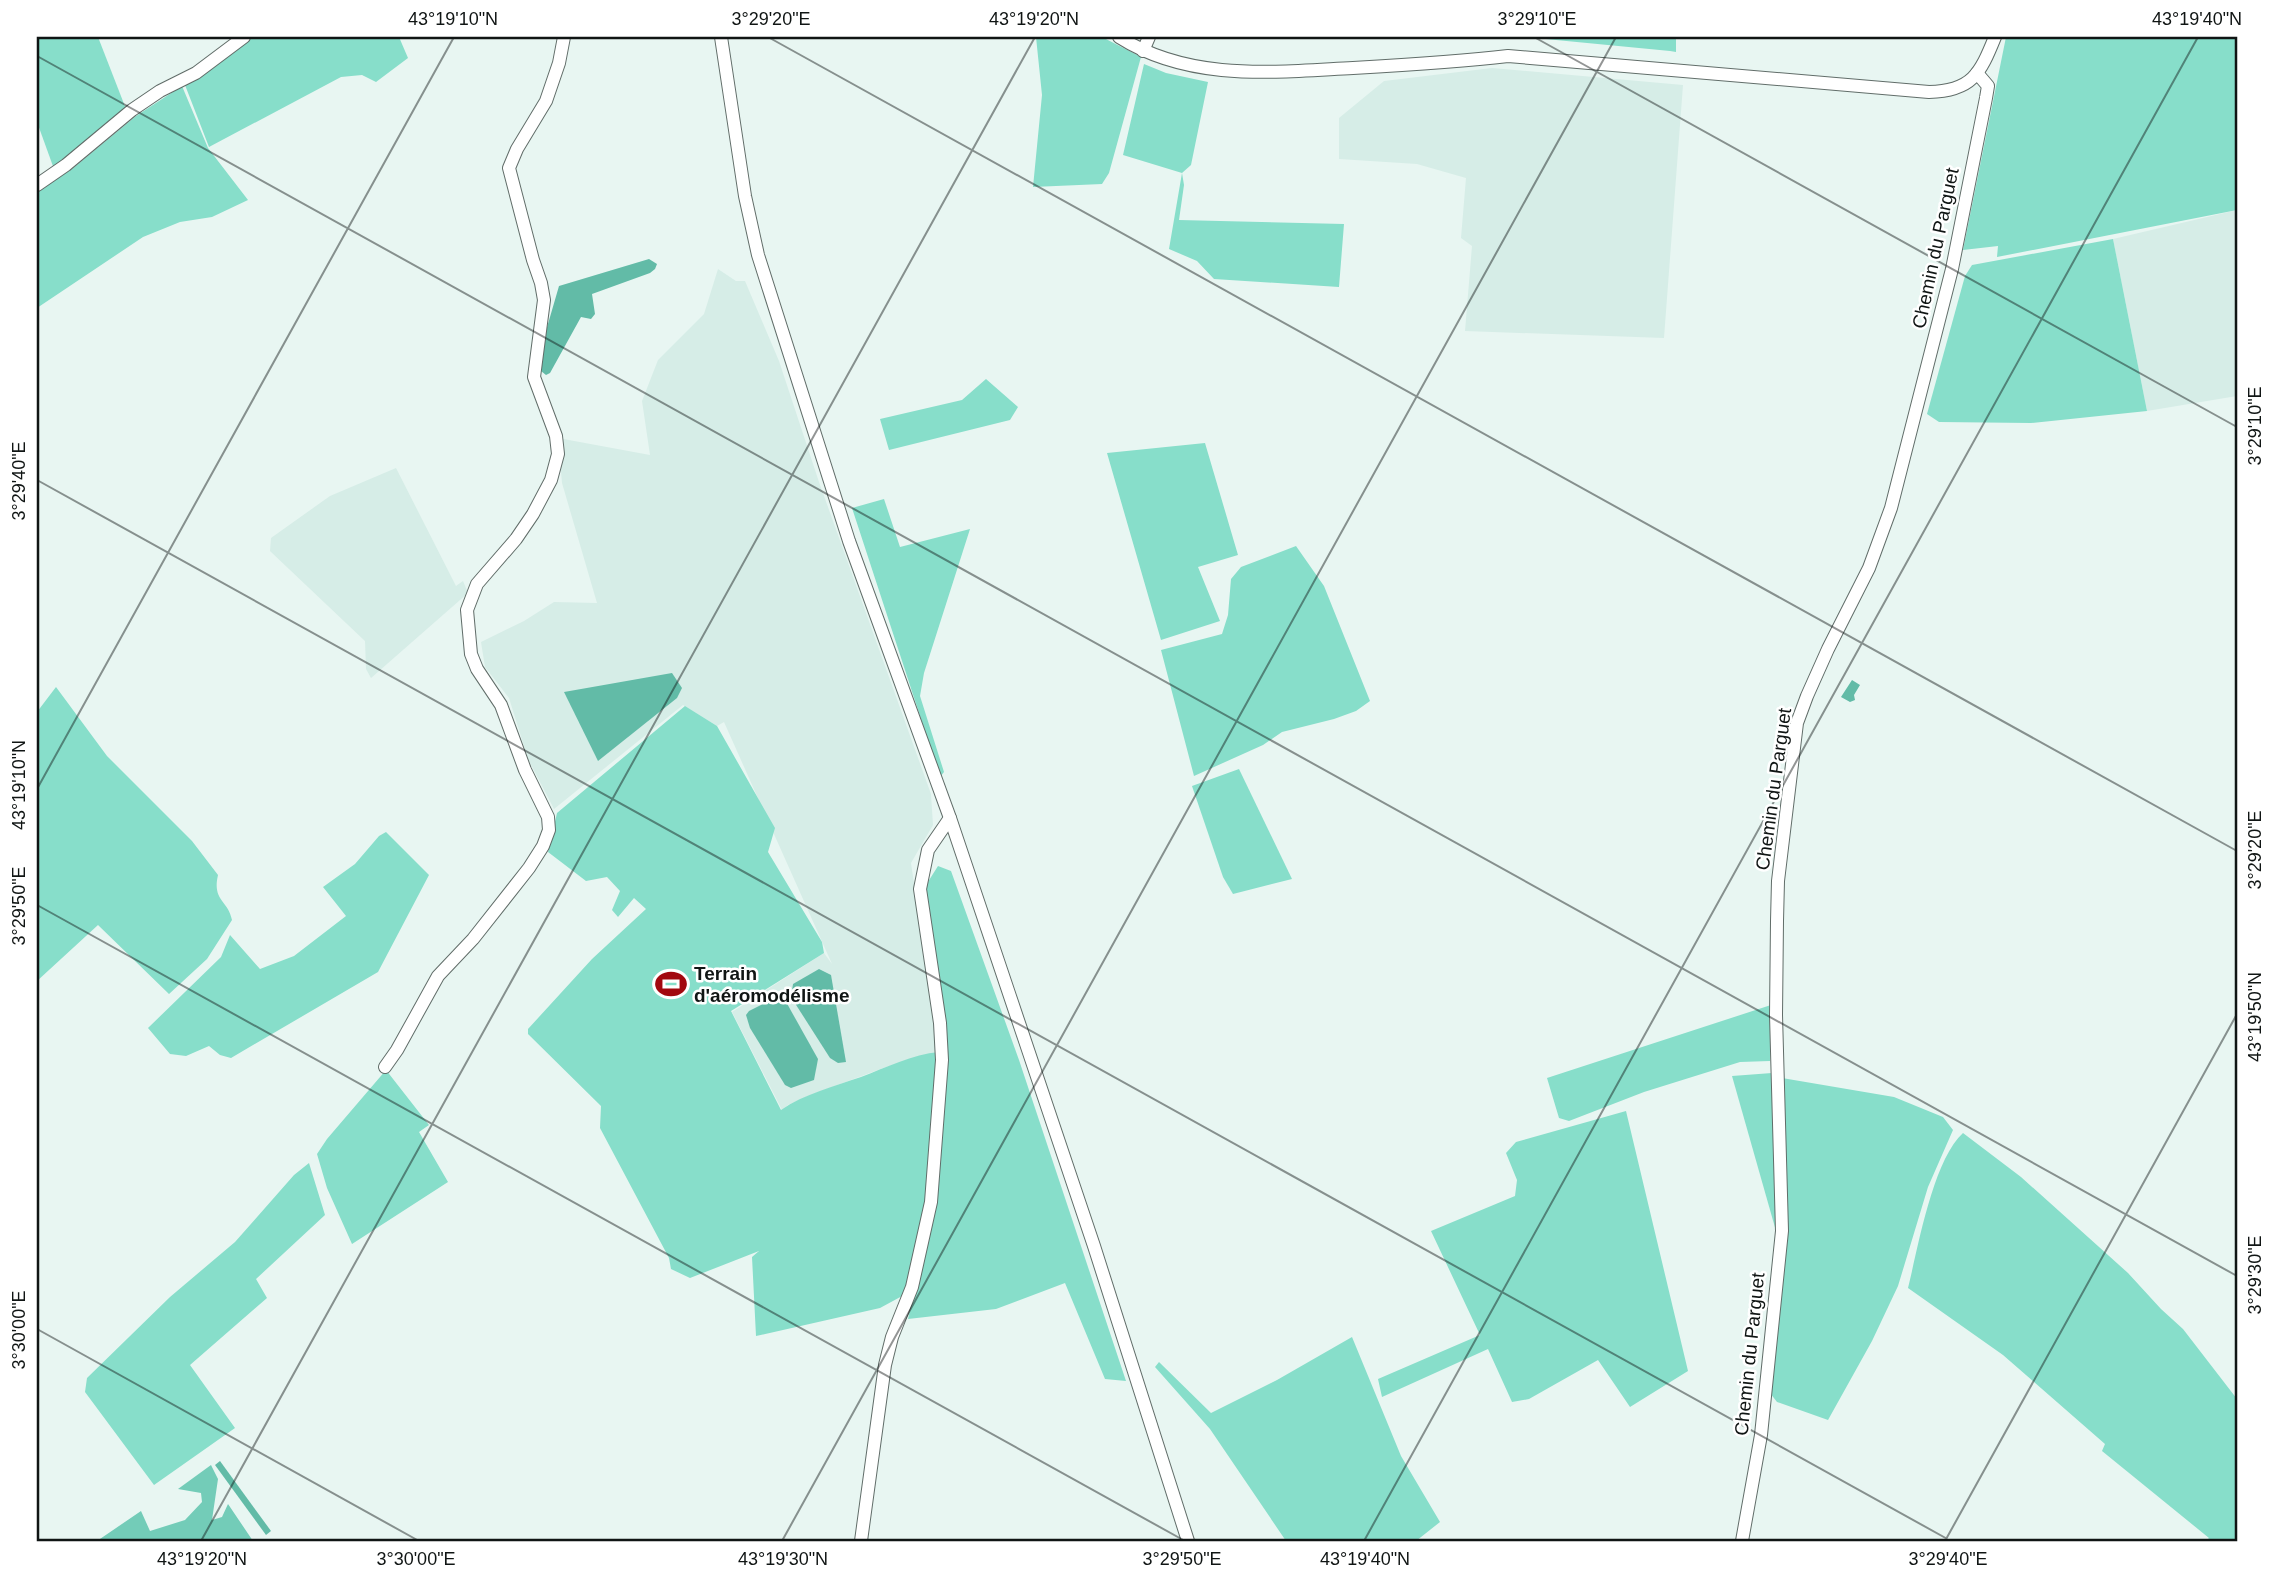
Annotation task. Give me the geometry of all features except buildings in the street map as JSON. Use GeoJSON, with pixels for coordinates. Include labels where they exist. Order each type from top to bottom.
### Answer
{"type":"FeatureCollection","features":[{"type":"Feature","properties":{"kind":"street"},"geometry":{"type":"LineString","coordinates":[[37,185],[66,165],[132,110],[160,91],[196,74],[244,37]]}},
{"type":"Feature","properties":{"kind":"street"},"geometry":{"type":"LineString","coordinates":[[385,1067],[438,976],[473,939],[529,868],[543,846],[549,830],[548,817],[525,770],[501,705],[477,669],[471,654],[467,610],[477,584],[516,539],[533,514],[551,480],[558,454],[553,429],[534,377],[544,300],[509,168],[517,149],[546,101],[559,63],[564,37]]}},
{"type":"Feature","properties":{"kind":"street"},"geometry":{"type":"LineString","coordinates":[[720,37],[758,255],[849,541],[950,818],[1090,1233],[1188,1541]]}},
{"type":"Feature","properties":{"kind":"street"},"geometry":{"type":"LineString","coordinates":[[1119,37],[1143,51],[1174,63],[1255,73],[1461,62],[1508,56],[1929,92],[1949,92],[1967,84],[1987,57],[1995,37]]}},
{"type":"Feature","properties":{"kind":"street"},"geometry":{"type":"LineString","coordinates":[[1143,51],[1149,37]]}},
{"type":"Feature","properties":{"kind":"street","name":"Chemin du Parguet"},"geometry":{"type":"LineString","coordinates":[[1742,1541],[1761,1435],[1782,1231],[1776,1014],[1778,881],[1797,723],[1828,649],[1869,568],[1891,508],[1952,269],[1973,164],[1988,86],[1977,73]]}},
{"type":"Feature","properties":{"kind":"street"},"geometry":{"type":"LineString","coordinates":[[861,1541],[885,1365],[892,1337],[912,1287],[931,1202],[942,1060],[940,1023],[920,889],[928,850],[950,818]]}},
{"type":"Feature","properties":{"kind":"shaded area"},"geometry":{"type":"Polygon","coordinates":[[[37,37],[98,37],[126,109],[54,169],[37,122],[37,37]]]}},
{"type":"Feature","properties":{"kind":"shaded area"},"geometry":{"type":"Polygon","coordinates":[[[249,37],[399,37],[408,58],[376,82],[362,75],[341,77],[209,147],[185,85],[249,37]]]}},
{"type":"Feature","properties":{"kind":"shaded area"},"geometry":{"type":"Polygon","coordinates":[[[1036,37],[1102,37],[1141,57],[1109,173],[1102,184],[1033,187],[1042,95],[1036,37]]]}},
{"type":"Feature","properties":{"kind":"shaded area"},"geometry":{"type":"Polygon","coordinates":[[[1525,37],[1676,37],[1676,52],[1670,51],[1525,37]]]}},
{"type":"Feature","properties":{"kind":"shaded area"},"geometry":{"type":"Polygon","coordinates":[[[2006,37],[2237,37],[2237,210],[1997,257],[1998,246],[1963,250],[2006,37]]]}},
{"type":"Feature","properties":{"kind":"shaded area"},"geometry":{"type":"Polygon","coordinates":[[[1144,64],[1166,73],[1208,82],[1191,165],[1182,173],[1123,155],[1144,64]]]}},
{"type":"Feature","properties":{"kind":"shaded area"},"geometry":{"type":"Polygon","coordinates":[[[1492,68],[1683,85],[1664,338],[1465,331],[1472,246],[1461,238],[1466,178],[1417,164],[1339,159],[1339,118],[1384,81],[1492,68]]]}},
{"type":"Feature","properties":{"kind":"shaded area"},"geometry":{"type":"Polygon","coordinates":[[[182,86],[208,148],[248,200],[212,217],[180,222],[143,237],[37,308],[37,191],[72,169],[136,116],[182,86]]]}},
{"type":"Feature","properties":{"kind":"shaded area"},"geometry":{"type":"Polygon","coordinates":[[[1182,173],[1184,185],[1179,220],[1344,224],[1339,287],[1214,279],[1197,261],[1169,249],[1182,173]]]}},
{"type":"Feature","properties":{"kind":"shaded area"},"geometry":{"type":"Polygon","coordinates":[[[2237,210],[2237,396],[2147,411],[2113,239],[2237,210]]]}},
{"type":"Feature","properties":{"kind":"shaded area"},"geometry":{"type":"Polygon","coordinates":[[[2113,239],[2147,411],[2031,423],[1939,422],[1927,414],[1965,276],[1972,265],[2113,239]]]}},
{"type":"Feature","properties":{"kind":"shaded area"},"geometry":{"type":"Polygon","coordinates":[[[649,259],[657,264],[650,273],[592,294],[595,314],[591,319],[581,317],[550,373],[546,375],[541,371],[541,348],[559,286],[649,259]]]}},
{"type":"Feature","properties":{"kind":"shaded area"},"geometry":{"type":"Polygon","coordinates":[[[718,269],[736,281],[745,281],[779,361],[819,482],[931,794],[933,825],[911,863],[939,1052],[886,1067],[808,1096],[782,1110],[732,1012],[824,953],[832,964],[724,722],[717,726],[683,705],[554,809],[528,759],[509,698],[485,667],[481,642],[524,621],[554,602],[597,603],[562,483],[558,438],[650,455],[642,401],[658,360],[704,314],[718,269]]]}},
{"type":"Feature","properties":{"kind":"shaded area"},"geometry":{"type":"Polygon","coordinates":[[[986,379],[1018,407],[1010,420],[889,450],[880,419],[962,400],[986,379]]]}},
{"type":"Feature","properties":{"kind":"shaded area"},"geometry":{"type":"Polygon","coordinates":[[[1205,443],[1238,555],[1198,567],[1220,621],[1161,640],[1107,453],[1205,443]]]}},
{"type":"Feature","properties":{"kind":"shaded area"},"geometry":{"type":"Polygon","coordinates":[[[396,468],[456,586],[463,581],[468,593],[371,678],[366,669],[365,641],[270,551],[271,538],[330,496],[396,468]]]}},
{"type":"Feature","properties":{"kind":"shaded area"},"geometry":{"type":"Polygon","coordinates":[[[884,499],[900,547],[970,529],[924,673],[920,696],[944,772],[940,777],[852,508],[884,499]]]}},
{"type":"Feature","properties":{"kind":"shaded area"},"geometry":{"type":"Polygon","coordinates":[[[1296,546],[1324,586],[1370,701],[1356,711],[1334,719],[1282,732],[1263,745],[1194,776],[1161,650],[1222,634],[1228,615],[1231,579],[1241,567],[1296,546]]]}},
{"type":"Feature","properties":{"kind":"shaded area"},"geometry":{"type":"Polygon","coordinates":[[[672,673],[682,688],[677,698],[598,761],[564,692],[672,673]]]}},
{"type":"Feature","properties":{"kind":"shaded area"},"geometry":{"type":"Polygon","coordinates":[[[1852,680],[1860,685],[1854,695],[1855,700],[1850,702],[1841,697],[1852,680]]]}},
{"type":"Feature","properties":{"kind":"shaded area"},"geometry":{"type":"Polygon","coordinates":[[[56,687],[107,756],[192,841],[218,875],[217,890],[232,920],[207,959],[169,994],[98,925],[37,981],[37,712],[56,687]]]}},
{"type":"Feature","properties":{"kind":"shaded area"},"geometry":{"type":"Polygon","coordinates":[[[685,706],[717,726],[775,828],[768,852],[822,942],[824,953],[731,1011],[781,1110],[800,1099],[909,1058],[939,1052],[929,1198],[904,1295],[880,1308],[756,1336],[752,1257],[759,1251],[690,1278],[671,1269],[669,1258],[600,1128],[601,1106],[528,1034],[528,1029],[592,959],[646,909],[634,898],[618,917],[612,910],[620,891],[607,877],[586,881],[548,852],[557,813],[685,706]]]}},
{"type":"Feature","properties":{"kind":"shaded area"},"geometry":{"type":"Polygon","coordinates":[[[1239,769],[1292,879],[1233,894],[1223,877],[1192,786],[1239,769]]]}},
{"type":"Feature","properties":{"kind":"shaded area"},"geometry":{"type":"Polygon","coordinates":[[[386,832],[429,875],[378,972],[231,1058],[220,1055],[209,1046],[186,1056],[170,1054],[148,1028],[221,957],[230,935],[260,969],[294,956],[346,916],[323,887],[355,864],[379,836],[386,832]]]}},
{"type":"Feature","properties":{"kind":"shaded area"},"geometry":{"type":"Polygon","coordinates":[[[938,866],[951,871],[1019,1060],[1126,1381],[1105,1379],[1065,1283],[996,1309],[908,1319],[935,1200],[948,1056],[934,966],[926,885],[938,866]]]}},
{"type":"Feature","properties":{"kind":"shaded area"},"geometry":{"type":"Polygon","coordinates":[[[819,969],[831,975],[846,1062],[838,1063],[830,1058],[791,997],[793,984],[819,969]]]}},
{"type":"Feature","properties":{"kind":"shaded area"},"geometry":{"type":"Polygon","coordinates":[[[779,996],[785,1000],[818,1059],[814,1080],[791,1088],[785,1085],[750,1028],[746,1015],[779,996]]]}},
{"type":"Feature","properties":{"kind":"shaded area"},"geometry":{"type":"Polygon","coordinates":[[[1771,1005],[1770,1061],[1740,1062],[1644,1092],[1569,1121],[1559,1118],[1547,1078],[1771,1005]]]}},
{"type":"Feature","properties":{"kind":"shaded area"},"geometry":{"type":"Polygon","coordinates":[[[386,1070],[429,1125],[419,1132],[448,1182],[352,1244],[327,1188],[317,1154],[386,1070]]]}},
{"type":"Feature","properties":{"kind":"shaded area"},"geometry":{"type":"Polygon","coordinates":[[[1772,1073],[1776,1231],[1732,1076],[1772,1073]]]}},
{"type":"Feature","properties":{"kind":"shaded area"},"geometry":{"type":"Polygon","coordinates":[[[1782,1078],[1894,1097],[1943,1117],[1953,1130],[1928,1187],[1898,1286],[1872,1341],[1828,1420],[1777,1402],[1770,1393],[1782,1078]]]}},
{"type":"Feature","properties":{"kind":"shaded area"},"geometry":{"type":"Polygon","coordinates":[[[1626,1111],[1688,1371],[1630,1407],[1598,1360],[1529,1399],[1512,1402],[1488,1349],[1382,1397],[1378,1379],[1480,1335],[1431,1231],[1515,1196],[1517,1180],[1506,1153],[1516,1142],[1626,1111]]]}},
{"type":"Feature","properties":{"kind":"shaded area"},"geometry":{"type":"Polygon","coordinates":[[[1963,1133],[2021,1177],[2128,1273],[2183,1329],[2237,1399],[2237,1541],[2206,1541],[2209,1538],[2102,1451],[2105,1444],[2003,1355],[1908,1288],[1935,1183],[1952,1146],[1963,1133]]]}},
{"type":"Feature","properties":{"kind":"shaded area"},"geometry":{"type":"Polygon","coordinates":[[[309,1163],[325,1215],[256,1279],[267,1298],[190,1365],[235,1428],[154,1485],[85,1392],[87,1378],[170,1297],[235,1242],[294,1175],[309,1163]]]}},
{"type":"Feature","properties":{"kind":"shaded area"},"geometry":{"type":"Polygon","coordinates":[[[1352,1337],[1401,1456],[1440,1522],[1416,1541],[1286,1541],[1210,1429],[1155,1367],[1159,1362],[1211,1413],[1277,1380],[1352,1337]]]}},
{"type":"Feature","properties":{"kind":"shaded area"},"geometry":{"type":"Polygon","coordinates":[[[220,1461],[271,1531],[266,1535],[215,1465],[220,1461]]]}},
{"type":"Feature","properties":{"kind":"shaded area"},"geometry":{"type":"Polygon","coordinates":[[[211,1465],[218,1479],[212,1520],[222,1517],[228,1504],[253,1541],[97,1541],[141,1511],[150,1531],[185,1520],[202,1502],[201,1493],[178,1489],[211,1465]]]}},
{"type":"Feature","properties":{"kind":"place","name":"Terrain d'aéromodélisme"},"geometry":{"type":"Point","coordinates":[671,984]}}]}
